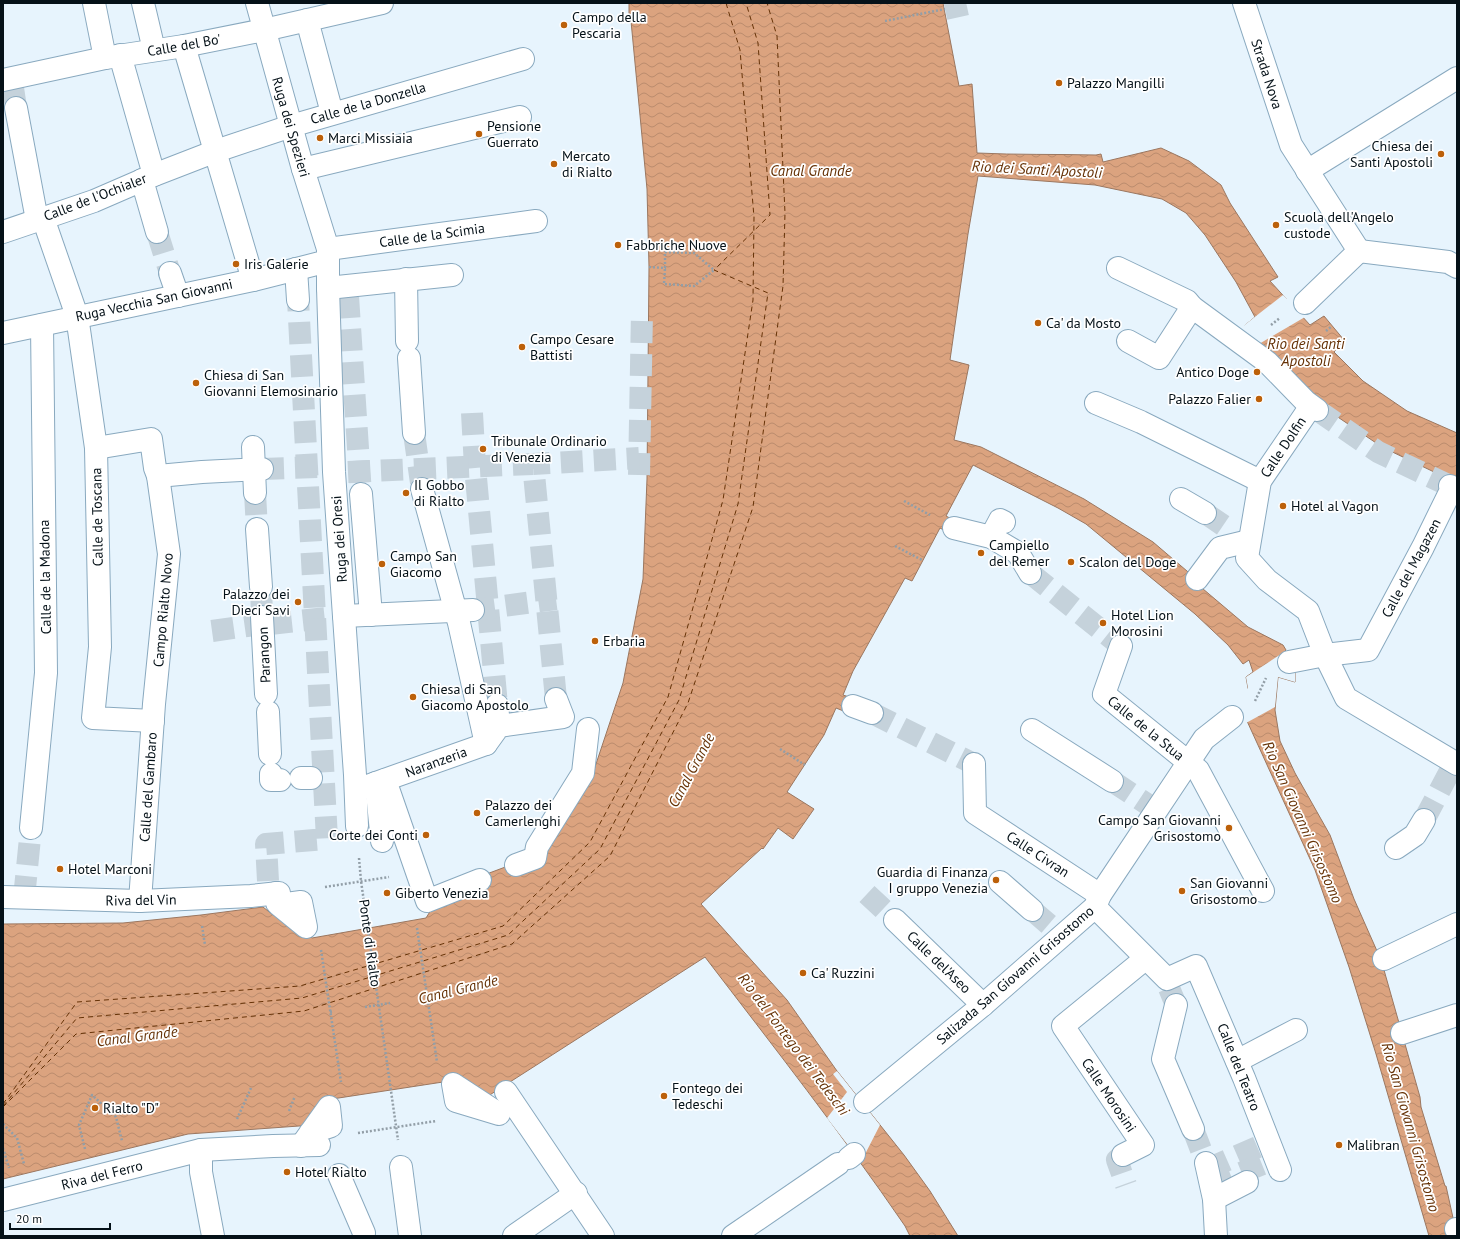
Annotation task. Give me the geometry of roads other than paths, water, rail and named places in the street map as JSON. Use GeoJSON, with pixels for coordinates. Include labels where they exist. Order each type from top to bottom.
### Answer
{"type":"FeatureCollection","features":[{"type":"Feature","properties":{"kind":"street"},"geometry":{"type":"LineString","coordinates":[[94,3],[112,56],[148,178],[157,232]]}},
{"type":"Feature","properties":{"kind":"street"},"geometry":{"type":"LineString","coordinates":[[143,3],[154,50]]}},
{"type":"Feature","properties":{"kind":"street","name":"Ruga dei Spezieri"},"geometry":{"type":"LineString","coordinates":[[257,3],[302,168],[328,255]]}},
{"type":"Feature","properties":{"kind":"street","name":"Calle del Bo'"},"geometry":{"type":"LineString","coordinates":[[11,89],[112,56],[184,46],[264,30],[382,3]]}},
{"type":"Feature","properties":{"kind":"street","name":"Strada Nova"},"geometry":{"type":"LineString","coordinates":[[1244,3],[1291,145],[1359,251]]}},
{"type":"Feature","properties":{"kind":"street"},"geometry":{"type":"LineString","coordinates":[[307,20],[332,113]]}},
{"type":"Feature","properties":{"kind":"street"},"geometry":{"type":"LineString","coordinates":[[184,46],[254,280]]}},
{"type":"Feature","properties":{"kind":"street","name":"Calle de la Donzella"},"geometry":{"type":"LineString","coordinates":[[148,178],[216,151],[291,126],[523,59]]}},
{"type":"Feature","properties":{"kind":"street"},"geometry":{"type":"LineString","coordinates":[[1307,171],[1457,78]]}},
{"type":"Feature","properties":{"kind":"street","name":"Calle de Toscana"},"geometry":{"type":"LineString","coordinates":[[11,89],[40,219],[77,316],[96,448],[100,647],[93,718],[153,721]]}},
{"type":"Feature","properties":{"kind":"street"},"geometry":{"type":"LineString","coordinates":[[302,168],[520,117]]}},
{"type":"Feature","properties":{"kind":"street","name":"Calle de l'Ochialer"},"geometry":{"type":"LineString","coordinates":[[3,232],[94,201],[148,178]]}},
{"type":"Feature","properties":{"kind":"street","name":"Calle de la Scimia"},"geometry":{"type":"LineString","coordinates":[[328,255],[536,221]]}},
{"type":"Feature","properties":{"kind":"street"},"geometry":{"type":"LineString","coordinates":[[1305,303],[1359,251],[1448,262],[1457,267]]}},
{"type":"Feature","properties":{"kind":"street"},"geometry":{"type":"LineString","coordinates":[[328,255],[341,290],[406,279],[452,275]]}},
{"type":"Feature","properties":{"kind":"street","name":"Ruga Vecchia San Giovanni"},"geometry":{"type":"LineString","coordinates":[[3,333],[77,316],[254,280],[296,269],[328,255]]}},
{"type":"Feature","properties":{"kind":"street"},"geometry":{"type":"LineString","coordinates":[[1118,268],[1187,301],[1192,307],[1159,358],[1128,341]]}},
{"type":"Feature","properties":{"kind":"street"},"geometry":{"type":"LineString","coordinates":[[296,269],[298,300]]}},
{"type":"Feature","properties":{"kind":"street"},"geometry":{"type":"LineString","coordinates":[[170,273],[178,296]]}},
{"type":"Feature","properties":{"kind":"street"},"geometry":{"type":"LineString","coordinates":[[406,279],[408,350],[414,433]]}},
{"type":"Feature","properties":{"kind":"street","name":"Ruga dei Oresi"},"geometry":{"type":"LineString","coordinates":[[341,290],[334,469],[344,616],[366,798],[385,803],[388,832],[427,902],[480,880]]}},
{"type":"Feature","properties":{"kind":"street","name":"Calle Dolfin"},"geometry":{"type":"LineString","coordinates":[[1192,307],[1267,362],[1311,406],[1259,486]]}},
{"type":"Feature","properties":{"kind":"street","name":"Calle de la Madona"},"geometry":{"type":"LineString","coordinates":[[31,828],[46,673],[42,324]]}},
{"type":"Feature","properties":{"kind":"street"},"geometry":{"type":"LineString","coordinates":[[1096,403],[1142,422],[1259,486],[1247,558],[1267,580],[1308,611],[1325,655],[1346,698],[1454,765]]}},
{"type":"Feature","properties":{"kind":"street","name":"Campo Rialto Novo"},"geometry":{"type":"LineString","coordinates":[[96,448],[151,439],[169,554],[153,721]]}},
{"type":"Feature","properties":{"kind":"street"},"geometry":{"type":"LineString","coordinates":[[253,447],[258,469],[255,493]]}},
{"type":"Feature","properties":{"kind":"street"},"geometry":{"type":"LineString","coordinates":[[157,472],[202,472],[258,469]]}},
{"type":"Feature","properties":{"kind":"street","name":"Calle del Magazen"},"geometry":{"type":"LineString","coordinates":[[1325,655],[1368,650],[1423,547],[1452,488],[1450,486]]}},
{"type":"Feature","properties":{"kind":"street"},"geometry":{"type":"LineString","coordinates":[[422,489],[462,614],[486,744]]}},
{"type":"Feature","properties":{"kind":"street"},"geometry":{"type":"LineString","coordinates":[[360,494],[371,615]]}},
{"type":"Feature","properties":{"kind":"street"},"geometry":{"type":"LineString","coordinates":[[1181,498],[1205,513]]}},
{"type":"Feature","properties":{"kind":"street"},"geometry":{"type":"LineString","coordinates":[[954,528],[998,530],[1018,553],[1030,573]]}},
{"type":"Feature","properties":{"kind":"street"},"geometry":{"type":"LineString","coordinates":[[257,529],[260,587]]}},
{"type":"Feature","properties":{"kind":"street"},"geometry":{"type":"LineString","coordinates":[[1230,530],[1249,541]]}},
{"type":"Feature","properties":{"kind":"street"},"geometry":{"type":"LineString","coordinates":[[1197,579],[1220,548],[1249,541]]}},
{"type":"Feature","properties":{"kind":"street"},"geometry":{"type":"LineString","coordinates":[[344,616],[462,614]]}},
{"type":"Feature","properties":{"kind":"street","name":"Parangon"},"geometry":{"type":"LineString","coordinates":[[262,623],[267,703],[284,774]]}},
{"type":"Feature","properties":{"kind":"street","name":"Calle de la Stua"},"geometry":{"type":"LineString","coordinates":[[1121,646],[1104,694],[1198,770],[1263,891]]}},
{"type":"Feature","properties":{"kind":"street"},"geometry":{"type":"LineString","coordinates":[[1289,662],[1325,655]]}},
{"type":"Feature","properties":{"kind":"street"},"geometry":{"type":"LineString","coordinates":[[496,705],[500,726]]}},
{"type":"Feature","properties":{"kind":"street"},"geometry":{"type":"LineString","coordinates":[[486,744],[500,726],[560,708]]}},
{"type":"Feature","properties":{"kind":"street","name":"Salizada San Giovanni Grisostomo"},"geometry":{"type":"LineString","coordinates":[[865,1102],[983,1005],[1058,932],[1097,901],[1153,809],[1204,740],[1232,717]]}},
{"type":"Feature","properties":{"kind":"street","name":"Calle del Gambaro"},"geometry":{"type":"LineString","coordinates":[[140,901],[153,721]]}},
{"type":"Feature","properties":{"kind":"street"},"geometry":{"type":"LineString","coordinates":[[516,865],[535,858],[537,847],[583,773],[588,730]]}},
{"type":"Feature","properties":{"kind":"street"},"geometry":{"type":"LineString","coordinates":[[1032,730],[1112,781]]}},
{"type":"Feature","properties":{"kind":"street","name":"Naranzeria"},"geometry":{"type":"LineString","coordinates":[[366,798],[486,744]]}},
{"type":"Feature","properties":{"kind":"street","name":"Calle Civran"},"geometry":{"type":"LineString","coordinates":[[974,764],[975,813],[1097,901],[1171,991]]}},
{"type":"Feature","properties":{"kind":"street"},"geometry":{"type":"LineString","coordinates":[[366,798],[385,803]]}},
{"type":"Feature","properties":{"kind":"street"},"geometry":{"type":"LineString","coordinates":[[1396,848],[1415,835],[1424,820]]}},
{"type":"Feature","properties":{"kind":"street"},"geometry":{"type":"LineString","coordinates":[[1000,882],[1032,910]]}},
{"type":"Feature","properties":{"kind":"street","name":"Riva del Vin"},"geometry":{"type":"LineString","coordinates":[[3,898],[140,901],[274,893]]}},
{"type":"Feature","properties":{"kind":"street","name":"Calle del'Aseo"},"geometry":{"type":"LineString","coordinates":[[895,920],[983,1005]]}},
{"type":"Feature","properties":{"kind":"street"},"geometry":{"type":"LineString","coordinates":[[1384,959],[1457,924]]}},
{"type":"Feature","properties":{"kind":"street","name":"Calle Morosini"},"geometry":{"type":"LineString","coordinates":[[1124,1156],[1143,1145],[1063,1026],[1145,959]]}},
{"type":"Feature","properties":{"kind":"street","name":"Calle del Teatro"},"geometry":{"type":"LineString","coordinates":[[1171,991],[1196,966],[1237,1061],[1280,1170]]}},
{"type":"Feature","properties":{"kind":"street"},"geometry":{"type":"LineString","coordinates":[[1171,991],[1163,1059],[1193,1129]]}},
{"type":"Feature","properties":{"kind":"street"},"geometry":{"type":"LineString","coordinates":[[1402,1033],[1456,1020]]}},
{"type":"Feature","properties":{"kind":"street"},"geometry":{"type":"LineString","coordinates":[[1237,1061],[1296,1030]]}},
{"type":"Feature","properties":{"kind":"street"},"geometry":{"type":"LineString","coordinates":[[506,1092],[509,1113],[576,1193],[603,1236]]}},
{"type":"Feature","properties":{"kind":"street"},"geometry":{"type":"LineString","coordinates":[[475,1117],[509,1113]]}},
{"type":"Feature","properties":{"kind":"street","name":"Riva del Ferro"},"geometry":{"type":"LineString","coordinates":[[3,1200],[201,1150],[273,1146],[310,1141]]}},
{"type":"Feature","properties":{"kind":"street"},"geometry":{"type":"LineString","coordinates":[[201,1150],[201,1172],[213,1236]]}},
{"type":"Feature","properties":{"kind":"street"},"geometry":{"type":"LineString","coordinates":[[733,1236],[847,1158]]}},
{"type":"Feature","properties":{"kind":"street"},"geometry":{"type":"LineString","coordinates":[[1206,1163],[1214,1199],[1216,1236]]}},
{"type":"Feature","properties":{"kind":"street"},"geometry":{"type":"LineString","coordinates":[[401,1167],[410,1236]]}},
{"type":"Feature","properties":{"kind":"street"},"geometry":{"type":"LineString","coordinates":[[339,1175],[364,1233]]}},
{"type":"Feature","properties":{"kind":"street"},"geometry":{"type":"LineString","coordinates":[[1214,1199],[1247,1182]]}},
{"type":"Feature","properties":{"kind":"street"},"geometry":{"type":"LineString","coordinates":[[514,1236],[576,1193]]}},
{"type":"Feature","properties":{"kind":"water","name":"Canal Grande"},"geometry":{"type":"Polygon","coordinates":[[[629,3],[943,3],[959,86],[972,84],[977,153],[1101,154],[1103,162],[1161,148],[1189,161],[1221,185],[1230,203],[1278,277],[1270,281],[1310,325],[1324,316],[1344,340],[1334,352],[1363,381],[1407,411],[1457,433],[1457,483],[1382,447],[1320,405],[1244,326],[1255,317],[1236,282],[1205,235],[1186,213],[1162,199],[1095,185],[978,176],[950,360],[969,365],[954,440],[981,447],[1084,499],[1153,542],[1194,577],[1196,583],[1248,627],[1283,645],[1286,650],[1284,652],[1295,672],[1295,682],[1278,677],[1275,710],[1280,741],[1295,773],[1330,835],[1354,899],[1384,970],[1420,1097],[1421,1107],[1446,1186],[1457,1236],[1429,1236],[1349,967],[1315,870],[1247,721],[1248,688],[1246,677],[1253,672],[1249,660],[1243,664],[1228,645],[1195,614],[1086,524],[1058,508],[973,465],[946,516],[957,522],[951,534],[940,528],[912,581],[905,578],[853,671],[843,695],[852,698],[846,712],[836,708],[824,735],[787,792],[814,809],[793,839],[778,828],[763,849],[762,848],[701,904],[787,1000],[837,1071],[904,1155],[930,1191],[958,1236],[910,1236],[905,1226],[832,1124],[705,957],[485,1098],[456,1080],[332,1099],[313,1125],[188,1134],[3,1179],[3,924],[123,923],[263,907],[273,915],[277,909],[312,938],[426,918],[436,902],[484,875],[508,866],[510,872],[593,773],[623,683],[643,579],[647,479],[649,267],[647,189],[631,21],[629,21],[629,3]]]}},
{"type":"Feature","properties":{"kind":"tunnel"},"geometry":{"type":"LineString","coordinates":[[945,9],[972,3]]}},
{"type":"Feature","properties":{"kind":"tunnel"},"geometry":{"type":"LineString","coordinates":[[13,88],[16,108]]}},
{"type":"Feature","properties":{"kind":"tunnel"},"geometry":{"type":"LineString","coordinates":[[157,232],[170,273]]}},
{"type":"Feature","properties":{"kind":"tunnel"},"geometry":{"type":"LineString","coordinates":[[348,296],[361,494]]}},
{"type":"Feature","properties":{"kind":"tunnel"},"geometry":{"type":"LineString","coordinates":[[268,881],[266,844],[327,839],[298,300]]}},
{"type":"Feature","properties":{"kind":"tunnel"},"geometry":{"type":"LineString","coordinates":[[639,475],[642,312]]}},
{"type":"Feature","properties":{"kind":"tunnel"},"geometry":{"type":"LineString","coordinates":[[1317,410],[1378,452],[1450,486]]}},
{"type":"Feature","properties":{"kind":"tunnel"},"geometry":{"type":"LineString","coordinates":[[472,413],[475,467],[497,705]]}},
{"type":"Feature","properties":{"kind":"tunnel"},"geometry":{"type":"LineString","coordinates":[[414,433],[421,483]]}},
{"type":"Feature","properties":{"kind":"tunnel"},"geometry":{"type":"LineString","coordinates":[[556,699],[533,464],[639,458]]}},
{"type":"Feature","properties":{"kind":"tunnel"},"geometry":{"type":"LineString","coordinates":[[348,472],[533,464]]}},
{"type":"Feature","properties":{"kind":"tunnel"},"geometry":{"type":"LineString","coordinates":[[262,469],[319,467]]}},
{"type":"Feature","properties":{"kind":"tunnel"},"geometry":{"type":"LineString","coordinates":[[255,493],[257,529]]}},
{"type":"Feature","properties":{"kind":"tunnel"},"geometry":{"type":"LineString","coordinates":[[1205,513],[1230,530]]}},
{"type":"Feature","properties":{"kind":"tunnel"},"geometry":{"type":"LineString","coordinates":[[1030,573],[1121,646]]}},
{"type":"Feature","properties":{"kind":"tunnel"},"geometry":{"type":"LineString","coordinates":[[261,587],[262,617]]}},
{"type":"Feature","properties":{"kind":"tunnel"},"geometry":{"type":"LineString","coordinates":[[473,610],[556,599]]}},
{"type":"Feature","properties":{"kind":"tunnel"},"geometry":{"type":"LineString","coordinates":[[270,624],[344,616]]}},
{"type":"Feature","properties":{"kind":"tunnel"},"geometry":{"type":"LineString","coordinates":[[212,631],[255,625]]}},
{"type":"Feature","properties":{"kind":"tunnel"},"geometry":{"type":"LineString","coordinates":[[872,713],[974,764]]}},
{"type":"Feature","properties":{"kind":"tunnel"},"geometry":{"type":"LineString","coordinates":[[1424,820],[1451,769]]}},
{"type":"Feature","properties":{"kind":"tunnel"},"geometry":{"type":"LineString","coordinates":[[1112,781],[1150,806]]}},
{"type":"Feature","properties":{"kind":"tunnel"},"geometry":{"type":"LineString","coordinates":[[24,898],[31,828]]}},
{"type":"Feature","properties":{"kind":"tunnel"},"geometry":{"type":"LineString","coordinates":[[867,894],[895,920]]}},
{"type":"Feature","properties":{"kind":"tunnel"},"geometry":{"type":"LineString","coordinates":[[1032,910],[1053,928]]}},
{"type":"Feature","properties":{"kind":"tunnel"},"geometry":{"type":"LineString","coordinates":[[1169,988],[1176,1005]]}},
{"type":"Feature","properties":{"kind":"tunnel"},"geometry":{"type":"LineString","coordinates":[[1193,1129],[1206,1163]]}},
{"type":"Feature","properties":{"kind":"tunnel"},"geometry":{"type":"LineString","coordinates":[[1207,1169],[1269,1142]]}},
{"type":"Feature","properties":{"kind":"tunnel"},"geometry":{"type":"LineString","coordinates":[[1123,1155],[1117,1160],[1126,1185]]}},
{"type":"Feature","properties":{"kind":"tunnel"},"geometry":{"type":"LineString","coordinates":[[1211,1185],[1275,1159]]}},
{"type":"Feature","properties":{"kind":"place","name":"Campo della Pescaria"},"geometry":{"type":"Point","coordinates":[564,25]}},
{"type":"Feature","properties":{"kind":"place","name":"Palazzo Mangilli"},"geometry":{"type":"Point","coordinates":[1059,83]}},
{"type":"Feature","properties":{"kind":"place","name":"Pensione Guerrato"},"geometry":{"type":"Point","coordinates":[479,134]}},
{"type":"Feature","properties":{"kind":"place","name":"Marci Missiaia"},"geometry":{"type":"Point","coordinates":[320,138]}},
{"type":"Feature","properties":{"kind":"place","name":"Chiesa dei Santi Apostoli"},"geometry":{"type":"Point","coordinates":[1441,154]}},
{"type":"Feature","properties":{"kind":"place","name":"Mercato di Rialto"},"geometry":{"type":"Point","coordinates":[554,164]}},
{"type":"Feature","properties":{"kind":"place","name":"Scuola dell'Angelo custode"},"geometry":{"type":"Point","coordinates":[1276,225]}},
{"type":"Feature","properties":{"kind":"place","name":"Fabbriche Nuove"},"geometry":{"type":"Point","coordinates":[618,245]}},
{"type":"Feature","properties":{"kind":"place","name":"Iris Galerie"},"geometry":{"type":"Point","coordinates":[236,264]}},
{"type":"Feature","properties":{"kind":"place","name":"Ca' da Mosto"},"geometry":{"type":"Point","coordinates":[1038,323]}},
{"type":"Feature","properties":{"kind":"place","name":"Campo Cesare Battisti"},"geometry":{"type":"Point","coordinates":[522,347]}},
{"type":"Feature","properties":{"kind":"place","name":"Antico Doge"},"geometry":{"type":"Point","coordinates":[1257,372]}},
{"type":"Feature","properties":{"kind":"place","name":"Chiesa di San Giovanni Elemosinario"},"geometry":{"type":"Point","coordinates":[196,383]}},
{"type":"Feature","properties":{"kind":"place","name":"Palazzo Falier"},"geometry":{"type":"Point","coordinates":[1259,399]}},
{"type":"Feature","properties":{"kind":"place","name":"Tribunale Ordinario di Venezia"},"geometry":{"type":"Point","coordinates":[483,449]}},
{"type":"Feature","properties":{"kind":"place","name":"Il Gobbo di Rialto"},"geometry":{"type":"Point","coordinates":[406,493]}},
{"type":"Feature","properties":{"kind":"place","name":"Hotel al Vagon"},"geometry":{"type":"Point","coordinates":[1283,506]}},
{"type":"Feature","properties":{"kind":"place","name":"Campiello del Remer"},"geometry":{"type":"Point","coordinates":[981,553]}},
{"type":"Feature","properties":{"kind":"place","name":"Scalon del Doge"},"geometry":{"type":"Point","coordinates":[1071,562]}},
{"type":"Feature","properties":{"kind":"place","name":"Campo San Giacomo"},"geometry":{"type":"Point","coordinates":[382,564]}},
{"type":"Feature","properties":{"kind":"place","name":"Palazzo dei Dieci Savi"},"geometry":{"type":"Point","coordinates":[298,602]}},
{"type":"Feature","properties":{"kind":"place","name":"Hotel Lion Morosini"},"geometry":{"type":"Point","coordinates":[1103,623]}},
{"type":"Feature","properties":{"kind":"place","name":"Erbaria"},"geometry":{"type":"Point","coordinates":[595,641]}},
{"type":"Feature","properties":{"kind":"place","name":"Chiesa di San Giacomo Apostolo"},"geometry":{"type":"Point","coordinates":[413,697]}},
{"type":"Feature","properties":{"kind":"place","name":"Palazzo dei Camerlenghi"},"geometry":{"type":"Point","coordinates":[477,813]}},
{"type":"Feature","properties":{"kind":"place","name":"Campo San Giovanni Grisostomo"},"geometry":{"type":"Point","coordinates":[1229,828]}},
{"type":"Feature","properties":{"kind":"place","name":"Corte dei Conti"},"geometry":{"type":"Point","coordinates":[426,835]}},
{"type":"Feature","properties":{"kind":"place","name":"Hotel Marconi"},"geometry":{"type":"Point","coordinates":[60,869]}},
{"type":"Feature","properties":{"kind":"place","name":"Guardia di Finanza I gruppo Venezia"},"geometry":{"type":"Point","coordinates":[996,880]}},
{"type":"Feature","properties":{"kind":"place","name":"San Giovanni Grisostomo"},"geometry":{"type":"Point","coordinates":[1182,891]}},
{"type":"Feature","properties":{"kind":"place","name":"Giberto Venezia"},"geometry":{"type":"Point","coordinates":[387,893]}},
{"type":"Feature","properties":{"kind":"place","name":"Ca' Ruzzini"},"geometry":{"type":"Point","coordinates":[803,973]}},
{"type":"Feature","properties":{"kind":"place","name":"Fontego dei Tedeschi"},"geometry":{"type":"Point","coordinates":[664,1096]}},
{"type":"Feature","properties":{"kind":"place","name":"Rialto \"D\""},"geometry":{"type":"Point","coordinates":[95,1108]}},
{"type":"Feature","properties":{"kind":"place","name":"Malibran"},"geometry":{"type":"Point","coordinates":[1339,1145]}},
{"type":"Feature","properties":{"kind":"place","name":"Hotel Rialto"},"geometry":{"type":"Point","coordinates":[287,1172]}},
{"type":"Feature","properties":{"kind":"water label","name":"Rio dei Santi Apostoli"},"geometry":{"type":"Point","coordinates":[1037,169]}},
{"type":"Feature","properties":{"kind":"water label","name":"Rio dei Santi Apostoli"},"geometry":{"type":"Point","coordinates":[1306,352]}},
{"type":"Feature","properties":{"kind":"water label","name":"Rio San Giovanni Grisostomo"},"geometry":{"type":"Point","coordinates":[1303,822]}},
{"type":"Feature","properties":{"kind":"water label","name":"Rio del Fontego dei Tedeschi"},"geometry":{"type":"Point","coordinates":[794,1044]}},
{"type":"Feature","properties":{"kind":"water label","name":"Rio San Giovanni Grisostomo"},"geometry":{"type":"Point","coordinates":[1411,1127]}}]}
